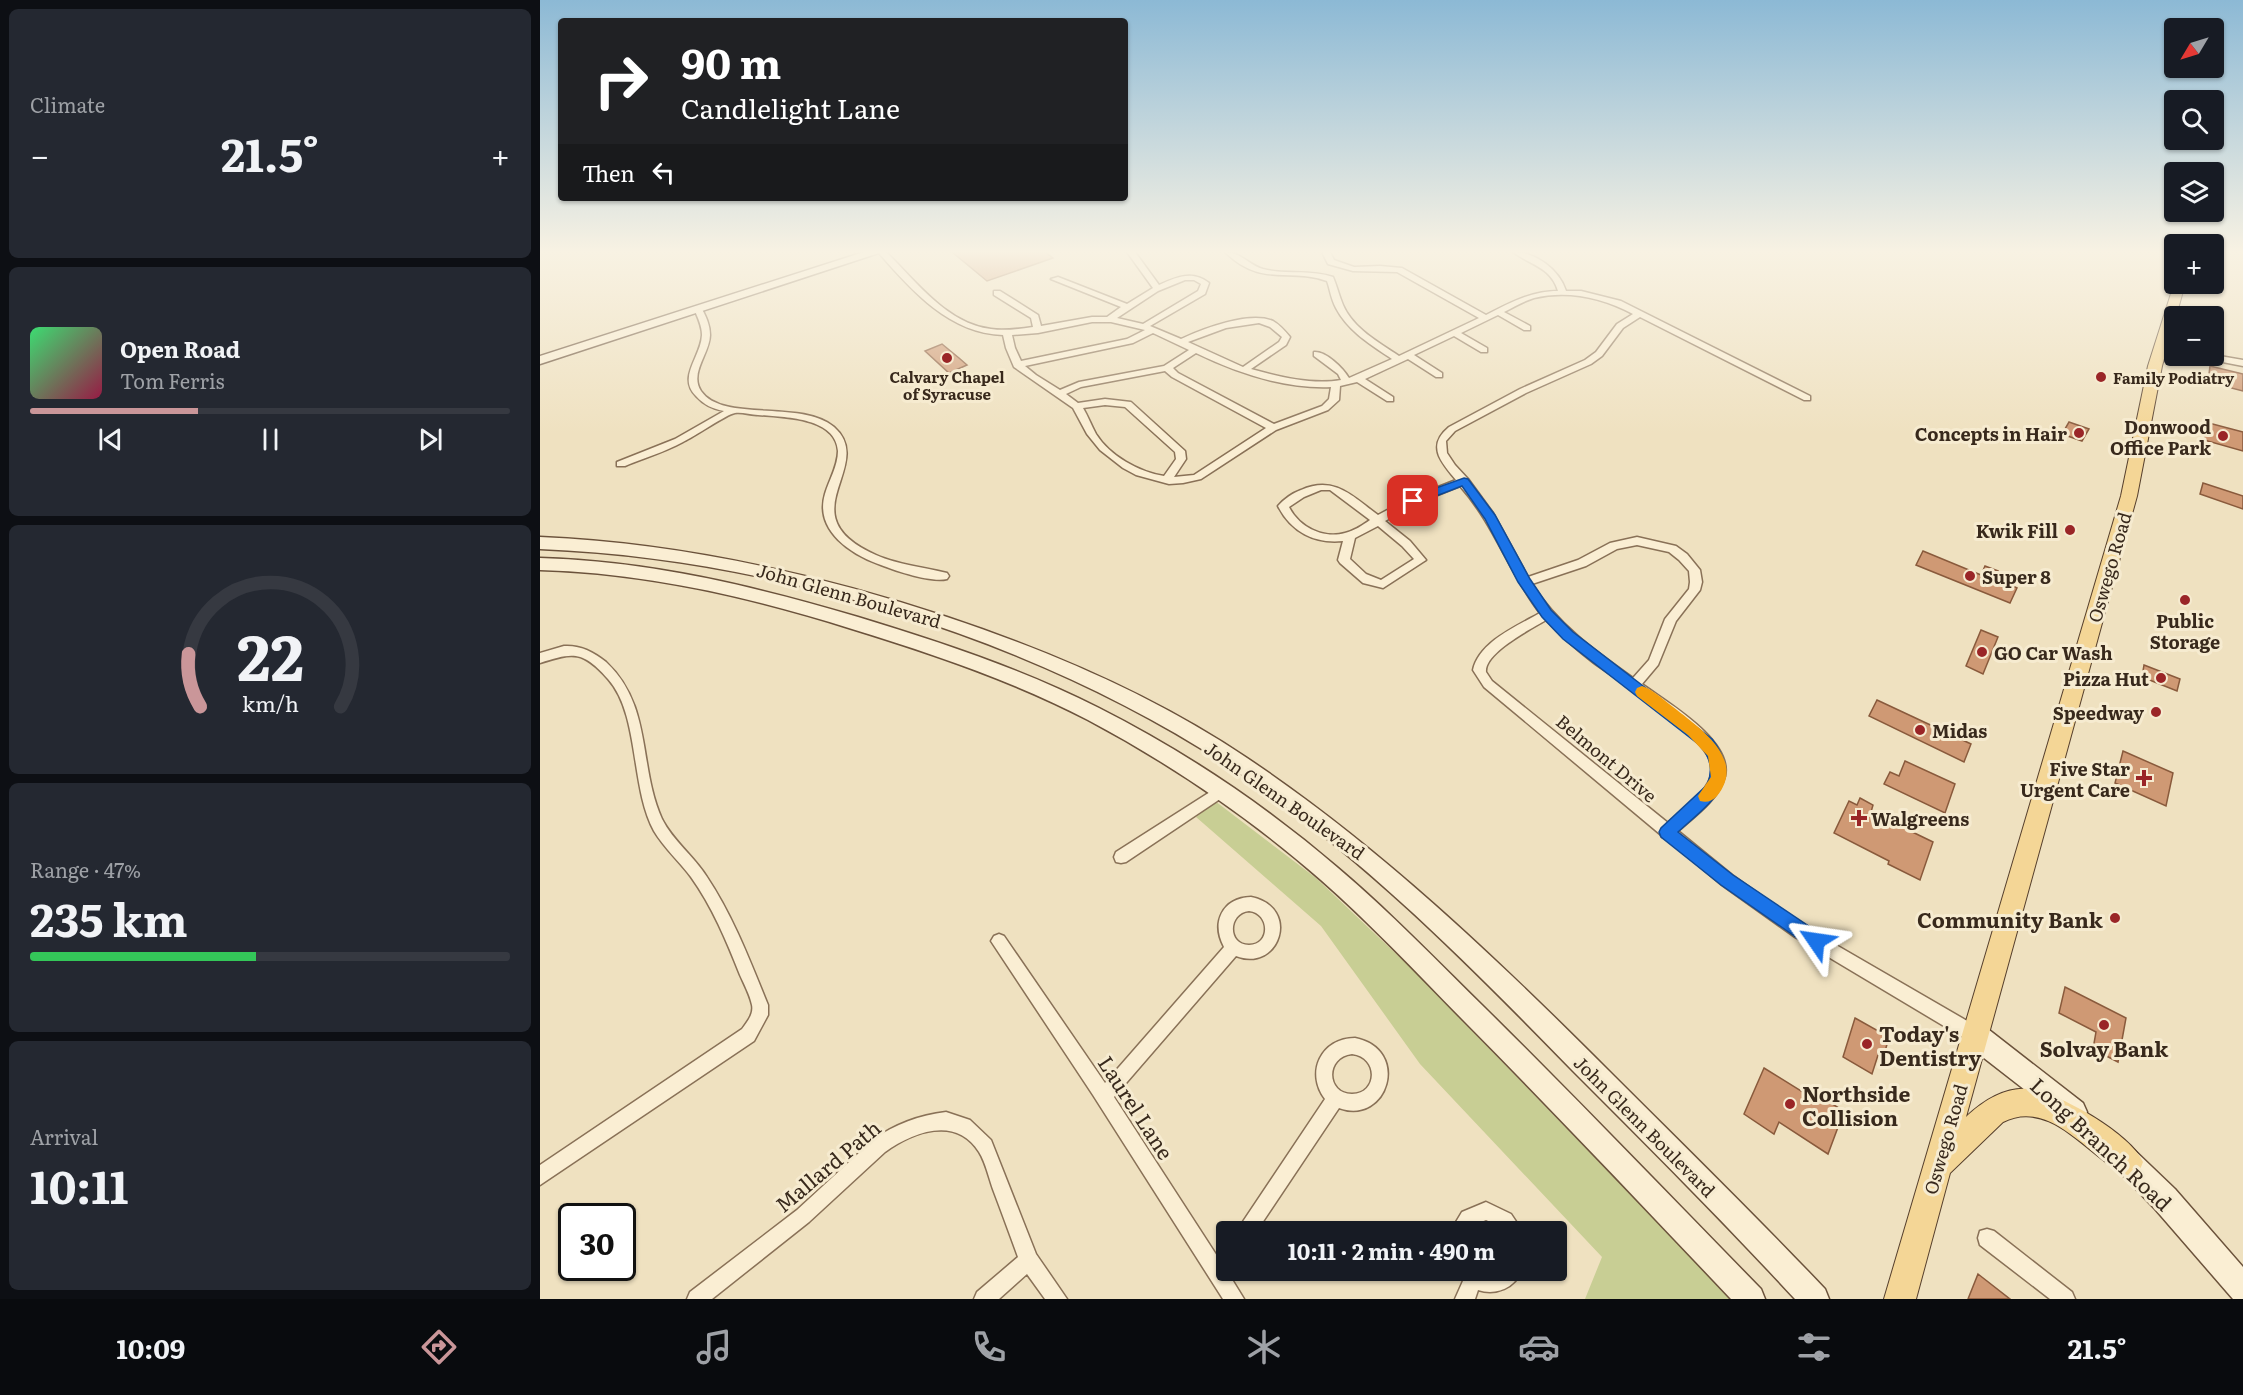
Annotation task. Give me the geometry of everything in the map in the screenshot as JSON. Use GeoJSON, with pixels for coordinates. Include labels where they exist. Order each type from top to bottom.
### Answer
{"type":"FeatureCollection","features":[{"type":"Feature","properties":{"kind":"main road"},"geometry":{"type":"LineString","coordinates":[[540,360],[687,313]]}},
{"type":"Feature","properties":{"kind":"main road","name":"Oswego Road"},"geometry":{"type":"LineString","coordinates":[[1900,1299],[2129,496],[2164,361]]}},
{"type":"Feature","properties":{"kind":"main road","name":"John Glenn Boulevard"},"geometry":{"type":"LineString","coordinates":[[540,543],[637,548],[689,555],[746,566],[837,589],[928,617],[1062,666],[1138,704],[1235,760],[1320,820],[1376,865],[1468,950],[1815,1299]]}},
{"type":"Feature","properties":{"kind":"main road","name":"John Glenn Boulevard"},"geometry":{"type":"LineString","coordinates":[[540,564],[617,568],[712,583],[934,647],[1002,672],[1126,732],[1221,791],[1289,840],[1369,910],[1497,1035],[1751,1299]]}},
{"type":"Feature","properties":{"kind":"main road","name":"Long Branch Road"},"geometry":{"type":"LineString","coordinates":[[1975,1035],[2067,1106],[2129,1162],[2165,1198],[2243,1289]]}},
{"type":"Feature","properties":{"kind":"main road"},"geometry":{"type":"LineString","coordinates":[[1938,1165],[1994,1111],[2015,1103],[2038,1104],[2061,1113],[2129,1162]]}},
{"type":"Feature","properties":{"kind":"street"},"geometry":{"type":"LineString","coordinates":[[700,313],[708,331],[703,353],[693,374],[696,390],[708,402],[733,410],[794,414],[812,418],[828,427],[841,443],[843,454],[843,466],[829,498],[828,509],[838,532],[873,559],[902,569],[943,576]]}},
{"type":"Feature","properties":{"kind":"street"},"geometry":{"type":"LineString","coordinates":[[945,313],[953,320],[978,330],[1007,332],[1109,320],[1129,322],[1244,370],[1301,383],[1336,385],[1358,379],[1493,313]]}},
{"type":"Feature","properties":{"kind":"street"},"geometry":{"type":"LineString","coordinates":[[1028,313],[1035,317],[1038,330]]}},
{"type":"Feature","properties":{"kind":"street"},"geometry":{"type":"LineString","coordinates":[[1109,320],[1120,313]]}},
{"type":"Feature","properties":{"kind":"street"},"geometry":{"type":"LineString","coordinates":[[1017,364],[1130,341],[1172,313]]}},
{"type":"Feature","properties":{"kind":"street"},"geometry":{"type":"LineString","coordinates":[[1344,313],[1356,329],[1439,375]]}},
{"type":"Feature","properties":{"kind":"street"},"geometry":{"type":"LineString","coordinates":[[1476,313],[1484,317]]}},
{"type":"Feature","properties":{"kind":"street"},"geometry":{"type":"LineString","coordinates":[[1499,313],[1527,328]]}},
{"type":"Feature","properties":{"kind":"street"},"geometry":{"type":"LineString","coordinates":[[1636,313],[1807,398]]}},
{"type":"Feature","properties":{"kind":"street"},"geometry":{"type":"LineString","coordinates":[[1639,314],[1620,326],[1599,354],[1588,362],[1452,429],[1443,437],[1441,447],[1442,453],[1491,518],[1525,582],[1547,614],[1568,635],[1707,743],[1714,753],[1719,766],[1718,777],[1712,790],[1667,832]]}},
{"type":"Feature","properties":{"kind":"street"},"geometry":{"type":"LineString","coordinates":[[1179,343],[1205,332],[1252,321],[1269,322],[1281,330],[1286,340],[1244,370]]}},
{"type":"Feature","properties":{"kind":"street"},"geometry":{"type":"LineString","coordinates":[[1007,332],[1008,345],[1017,364],[1026,373],[1076,406],[1094,438],[1106,451],[1133,470],[1148,476],[1190,480],[1197,477],[1273,428],[1330,404],[1336,395],[1336,385]]}},
{"type":"Feature","properties":{"kind":"street"},"geometry":{"type":"LineString","coordinates":[[1453,332],[1484,350]]}},
{"type":"Feature","properties":{"kind":"street"},"geometry":{"type":"LineString","coordinates":[[1057,394],[1079,385],[1167,368],[1195,350]]}},
{"type":"Feature","properties":{"kind":"street"},"geometry":{"type":"LineString","coordinates":[[1317,354],[1341,372],[1347,382]]}},
{"type":"Feature","properties":{"kind":"street"},"geometry":{"type":"LineString","coordinates":[[2224,359],[2243,363]]}},
{"type":"Feature","properties":{"kind":"street"},"geometry":{"type":"LineString","coordinates":[[1167,368],[1175,375],[1273,428]]}},
{"type":"Feature","properties":{"kind":"street"},"geometry":{"type":"LineString","coordinates":[[1358,379],[1390,399]]}},
{"type":"Feature","properties":{"kind":"street"},"geometry":{"type":"LineString","coordinates":[[1076,406],[1105,402],[1128,404],[1180,451],[1181,459],[1167,479]]}},
{"type":"Feature","properties":{"kind":"street"},"geometry":{"type":"LineString","coordinates":[[621,464],[678,441],[733,410]]}},
{"type":"Feature","properties":{"kind":"street"},"geometry":{"type":"LineString","coordinates":[[1350,536],[1344,560],[1360,576],[1376,585],[1383,584],[1420,560],[1418,554],[1377,521],[1326,485],[1319,486],[1283,506],[1292,520],[1314,536],[1350,536],[1377,521],[1425,495],[1464,481]]}},
{"type":"Feature","properties":{"kind":"street"},"geometry":{"type":"LineString","coordinates":[[1525,582],[1582,563],[1614,546],[1637,541],[1672,549],[1683,557],[1694,570],[1696,582],[1694,590],[1671,620],[1654,662],[1634,686]]}},
{"type":"Feature","properties":{"kind":"street","name":"Belmont Drive"},"geometry":{"type":"LineString","coordinates":[[1547,614],[1486,655],[1479,665],[1479,673],[1488,684],[1727,880],[1800,932],[1975,1035]]}},
{"type":"Feature","properties":{"kind":"street"},"geometry":{"type":"LineString","coordinates":[[540,658],[568,650],[584,651],[612,672],[623,690],[634,723],[639,756],[655,818],[663,833],[701,879],[732,937],[760,1005],[759,1015],[748,1035],[540,1176]]}},
{"type":"Feature","properties":{"kind":"street"},"geometry":{"type":"LineString","coordinates":[[1121,857],[1221,791]]}},
{"type":"Feature","properties":{"kind":"street","name":"Laurel Lane"},"geometry":{"type":"LineString","coordinates":[[999,941],[1216,1257]]}},
{"type":"Feature","properties":{"kind":"street"},"geometry":{"type":"LineString","coordinates":[[1104,1096],[1233,948]]}},
{"type":"Feature","properties":{"kind":"street"},"geometry":{"type":"LineString","coordinates":[[1252,1221],[1336,1098]]}},
{"type":"Feature","properties":{"kind":"street","name":"Mallard Path"},"geometry":{"type":"LineString","coordinates":[[697,1299],[804,1216],[879,1146],[893,1136],[927,1123],[946,1121],[964,1126],[985,1146],[1029,1260],[1057,1299]]}},
{"type":"Feature","properties":{"kind":"street"},"geometry":{"type":"LineString","coordinates":[[1466,1221],[1468,1218],[1486,1211],[1506,1221]]}},
{"type":"Feature","properties":{"kind":"street"},"geometry":{"type":"LineString","coordinates":[[1987,1238],[2065,1299]]}},
{"type":"Feature","properties":{"kind":"street"},"geometry":{"type":"LineString","coordinates":[[984,1299],[1029,1260]]}},
{"type":"Feature","properties":{"kind":"street","name":"Laurel Lane"},"geometry":{"type":"LineString","coordinates":[[1227,1281],[1234,1299]]}},
{"type":"Feature","properties":{"kind":"street"},"geometry":{"type":"LineString","coordinates":[[1465,1299],[1468,1281]]}},
{"type":"Feature","properties":{"kind":"street"},"geometry":{"type":"LineString","coordinates":[[1480,1281],[1494,1284],[1501,1281]]}},
{"type":"Feature","properties":{"kind":"green space"},"geometry":{"type":"Polygon","coordinates":[[[1215,801],[1316,878],[1411,968],[1732,1299],[1585,1299],[1602,1257],[1420,1064],[1321,926],[1196,817],[1215,801]]]}},
{"type":"Feature","properties":{"kind":"building","name":"Calvary Chapel of Syracuse"},"geometry":{"type":"Polygon","coordinates":[[[942,344],[967,365],[949,373],[925,351],[942,344]]]}},
{"type":"Feature","properties":{"kind":"building","name":"Donwood Office Park"},"geometry":{"type":"Polygon","coordinates":[[[2210,366],[2243,374],[2243,391],[2208,382],[2210,366]]]}},
{"type":"Feature","properties":{"kind":"building","name":"Concepts in Hair"},"geometry":{"type":"Polygon","coordinates":[[[2069,422],[2089,429],[2082,441],[2062,434],[2069,422]]]}},
{"type":"Feature","properties":{"kind":"building","name":"Donwood Office Park"},"geometry":{"type":"Polygon","coordinates":[[[2205,422],[2243,432],[2243,451],[2204,440],[2205,422]]]}},
{"type":"Feature","properties":{"kind":"building"},"geometry":{"type":"Polygon","coordinates":[[[2203,483],[2243,496],[2243,509],[2200,494],[2203,483]]]}},
{"type":"Feature","properties":{"kind":"building","name":"Super 8"},"geometry":{"type":"Polygon","coordinates":[[[1923,551],[1981,575],[1985,566],[1998,571],[1994,578],[2017,588],[2010,603],[1916,565],[1923,551]]]}},
{"type":"Feature","properties":{"kind":"building","name":"GO Car Wash"},"geometry":{"type":"Polygon","coordinates":[[[1981,630],[1998,637],[1983,674],[1966,666],[1981,630]]]}},
{"type":"Feature","properties":{"kind":"building","name":"Pizza Hut"},"geometry":{"type":"Polygon","coordinates":[[[2144,665],[2180,679],[2177,691],[2142,677],[2144,665]]]}},
{"type":"Feature","properties":{"kind":"building","name":"Midas"},"geometry":{"type":"Polygon","coordinates":[[[1877,700],[1971,744],[1964,762],[1869,716],[1877,700]]]}},
{"type":"Feature","properties":{"kind":"building","name":"Five Star Urgent Care"},"geometry":{"type":"Polygon","coordinates":[[[2123,751],[2173,773],[2166,806],[2115,783],[2123,751]]]}},
{"type":"Feature","properties":{"kind":"building"},"geometry":{"type":"Polygon","coordinates":[[[1905,761],[1955,784],[1945,813],[1884,784],[1890,772],[1899,776],[1905,761]]]}},
{"type":"Feature","properties":{"kind":"building","name":"Walgreens"},"geometry":{"type":"Polygon","coordinates":[[[1860,798],[1873,805],[1871,812],[1933,842],[1920,880],[1888,864],[1889,861],[1834,833],[1849,801],[1857,805],[1860,798]]]}},
{"type":"Feature","properties":{"kind":"building","name":"Solvay Bank"},"geometry":{"type":"Polygon","coordinates":[[[2065,987],[2126,1018],[2118,1062],[2093,1049],[2096,1032],[2059,1013],[2065,987]]]}},
{"type":"Feature","properties":{"kind":"building","name":"Today's Dentistry"},"geometry":{"type":"Polygon","coordinates":[[[1855,1018],[1889,1037],[1884,1055],[1879,1052],[1872,1074],[1843,1057],[1855,1018]]]}},
{"type":"Feature","properties":{"kind":"building","name":"Northside Collision"},"geometry":{"type":"Polygon","coordinates":[[[1764,1068],[1809,1096],[1811,1091],[1844,1111],[1828,1154],[1779,1122],[1774,1134],[1744,1114],[1764,1068]]]}},
{"type":"Feature","properties":{"kind":"building"},"geometry":{"type":"Polygon","coordinates":[[[1978,1274],[2010,1299],[1968,1299],[1978,1274]]]}},
{"type":"Feature","properties":{"kind":"slow traffic"},"geometry":{"type":"LineString","coordinates":[[1642,692],[1679,719],[1707,743],[1714,753],[1719,766],[1718,777],[1712,790],[1706,796]]}},
{"type":"Feature","properties":{"kind":"place","name":"Calvary Chapel of Syracuse"},"geometry":{"type":"Point","coordinates":[947,358]}},
{"type":"Feature","properties":{"kind":"place","name":"Family Podiatry"},"geometry":{"type":"Point","coordinates":[2101,377]}},
{"type":"Feature","properties":{"kind":"place","name":"Concepts in Hair"},"geometry":{"type":"Point","coordinates":[2079,433]}},
{"type":"Feature","properties":{"kind":"place","name":"Donwood Office Park"},"geometry":{"type":"Point","coordinates":[2223,436]}},
{"type":"Feature","properties":{"kind":"place","name":"Kwik Fill"},"geometry":{"type":"Point","coordinates":[2070,530]}},
{"type":"Feature","properties":{"kind":"place","name":"Super 8"},"geometry":{"type":"Point","coordinates":[1970,576]}},
{"type":"Feature","properties":{"kind":"place","name":"Public Storage"},"geometry":{"type":"Point","coordinates":[2185,600]}},
{"type":"Feature","properties":{"kind":"place","name":"GO Car Wash"},"geometry":{"type":"Point","coordinates":[1982,652]}},
{"type":"Feature","properties":{"kind":"place","name":"Pizza Hut"},"geometry":{"type":"Point","coordinates":[2161,678]}},
{"type":"Feature","properties":{"kind":"place","name":"Speedway"},"geometry":{"type":"Point","coordinates":[2156,712]}},
{"type":"Feature","properties":{"kind":"place","name":"Midas"},"geometry":{"type":"Point","coordinates":[1920,730]}},
{"type":"Feature","properties":{"kind":"place","name":"Five Star Urgent Care"},"geometry":{"type":"Point","coordinates":[2144,778]}},
{"type":"Feature","properties":{"kind":"place","name":"Walgreens"},"geometry":{"type":"Point","coordinates":[1859,818]}},
{"type":"Feature","properties":{"kind":"place","name":"Community Bank"},"geometry":{"type":"Point","coordinates":[2115,918]}},
{"type":"Feature","properties":{"kind":"place","name":"Solvay Bank"},"geometry":{"type":"Point","coordinates":[2104,1025]}},
{"type":"Feature","properties":{"kind":"place","name":"Today's Dentistry"},"geometry":{"type":"Point","coordinates":[1867,1044]}},
{"type":"Feature","properties":{"kind":"place","name":"Northside Collision"},"geometry":{"type":"Point","coordinates":[1790,1104]}},
{"type":"Feature","properties":{"kind":"route"},"geometry":{"type":"LineString","coordinates":[[1413,501],[1433,491],[1464,481],[1491,518],[1525,582],[1547,614],[1568,635],[1707,743],[1719,766],[1718,777],[1712,790],[1667,832],[1727,880],[1816,941]]}}]}
